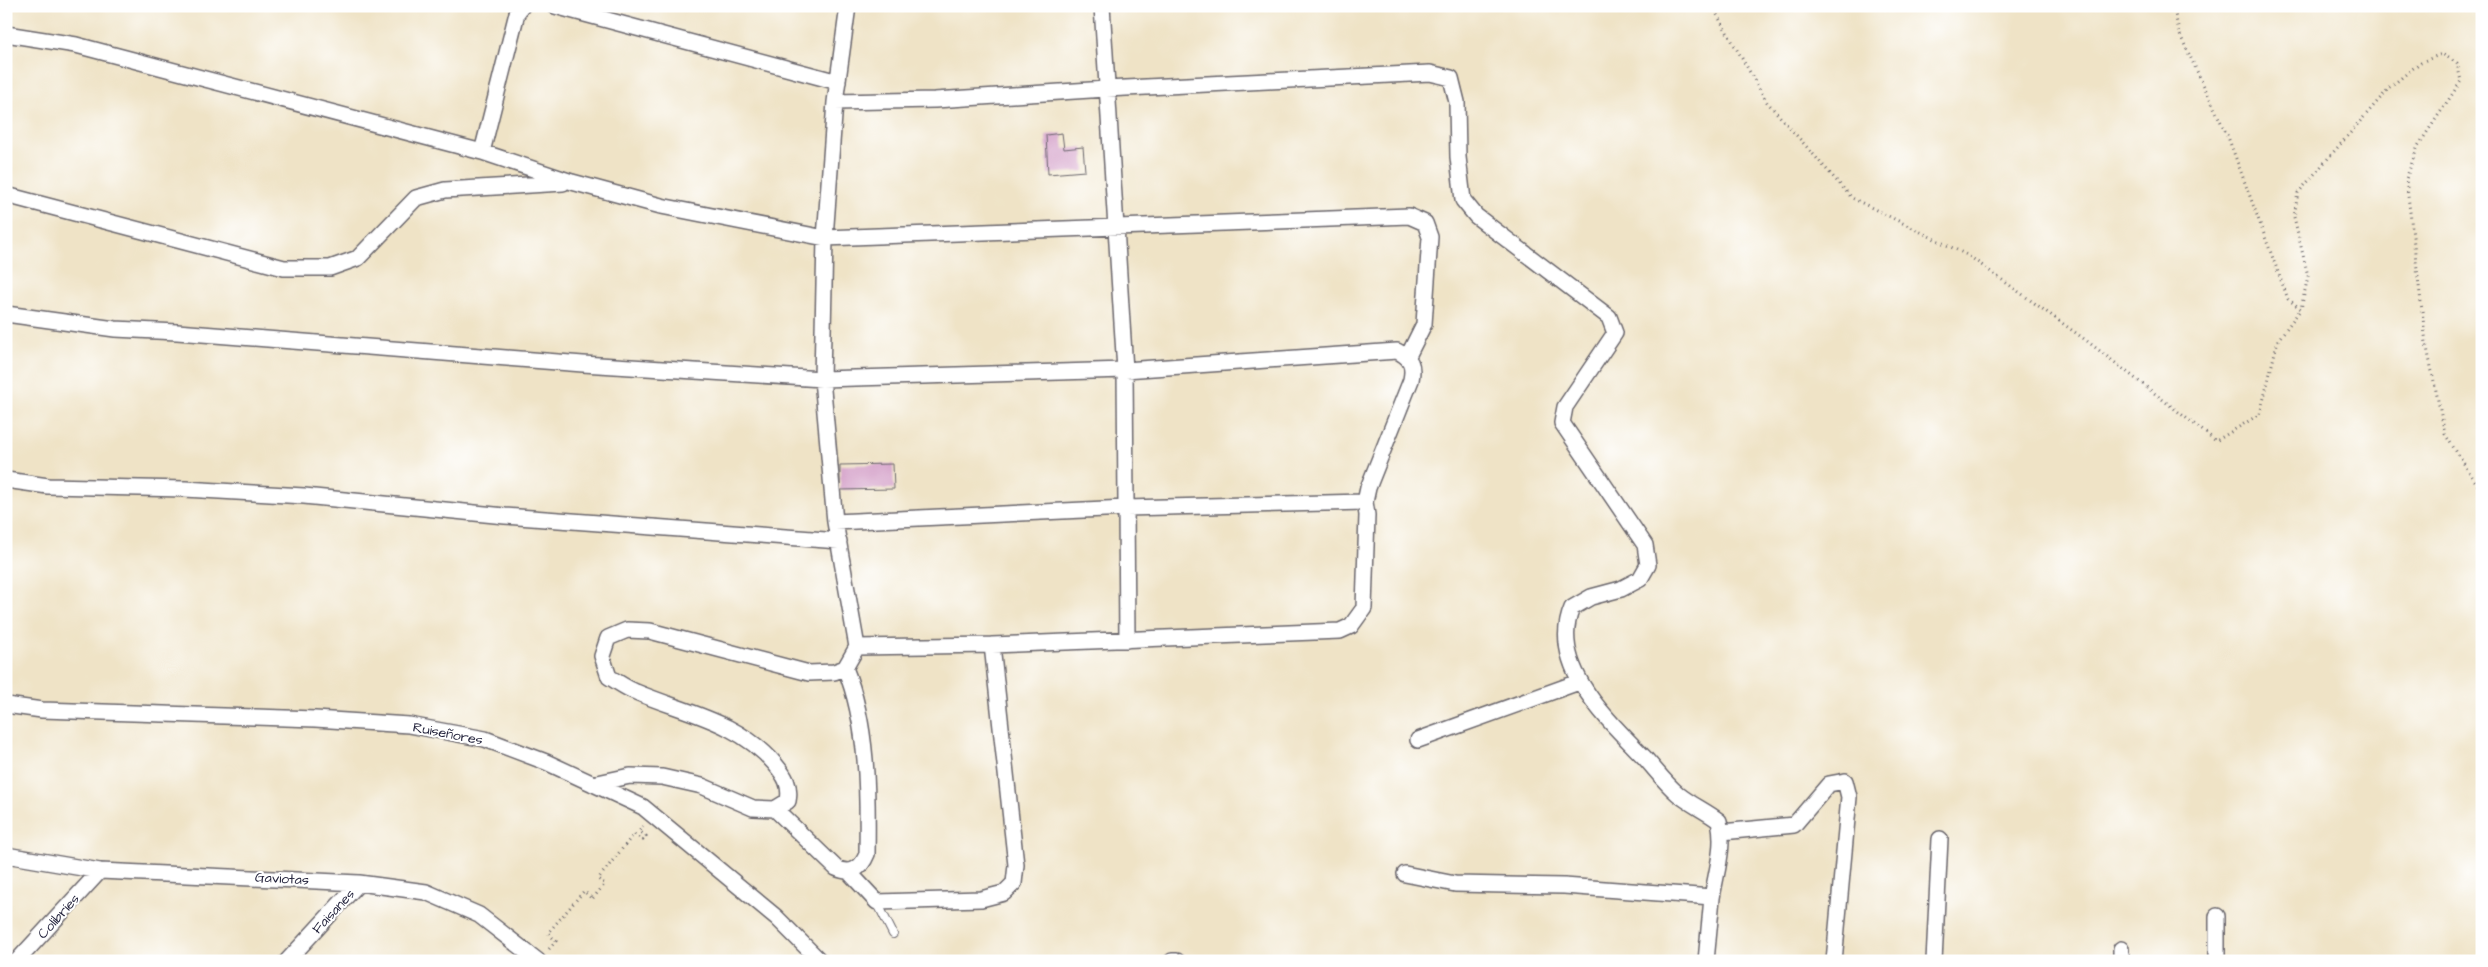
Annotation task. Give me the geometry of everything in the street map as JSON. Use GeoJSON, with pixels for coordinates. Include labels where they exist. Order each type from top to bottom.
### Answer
{"type":"FeatureCollection","features":[{"type":"Feature","properties":{"kind":"street"},"geometry":{"type":"LineString","coordinates":[[482,152],[518,13],[522,6]]}},
{"type":"Feature","properties":{"kind":"street"},"geometry":{"type":"LineString","coordinates":[[555,6],[838,82]]}},
{"type":"Feature","properties":{"kind":"street"},"geometry":{"type":"LineString","coordinates":[[593,784],[630,776],[662,778],[702,786],[753,808],[775,809],[788,801],[790,788],[783,774],[764,751],[732,728],[683,708],[635,692],[609,677],[602,656],[608,638],[627,630],[650,631],[809,673],[834,672],[845,668],[857,647],[838,541],[822,379],[825,238],[836,102],[848,6]]}},
{"type":"Feature","properties":{"kind":"street"},"geometry":{"type":"LineString","coordinates":[[1102,6],[1114,227],[1125,370],[1127,640]]}},
{"type":"Feature","properties":{"kind":"street"},"geometry":{"type":"LineString","coordinates":[[6,34],[76,45],[482,152],[572,182],[661,206],[825,238],[1409,216],[1425,223],[1430,237],[1424,324],[1408,356]]}},
{"type":"Feature","properties":{"kind":"street"},"geometry":{"type":"LineString","coordinates":[[836,102],[935,100],[1106,89],[1430,73],[1451,78],[1457,102],[1458,157],[1463,200],[1476,216],[1488,226],[1609,317],[1615,333],[1565,407],[1562,423],[1644,545],[1648,565],[1640,579],[1632,586],[1590,597],[1572,608],[1566,630],[1568,649],[1579,682],[1602,714],[1678,794],[1720,821],[1722,832],[1712,897],[1706,961]]}},
{"type":"Feature","properties":{"kind":"street"},"geometry":{"type":"LineString","coordinates":[[6,195],[284,268],[330,268],[358,258],[416,198],[445,190],[572,182]]}},
{"type":"Feature","properties":{"kind":"street"},"geometry":{"type":"LineString","coordinates":[[6,314],[115,329],[177,332],[583,364],[822,379],[1125,370],[1397,351],[1408,356],[1414,368],[1411,380],[1368,488],[1365,502],[1367,547],[1364,608],[1351,626],[1340,631],[992,645],[857,647]]}},
{"type":"Feature","properties":{"kind":"street"},"geometry":{"type":"LineString","coordinates":[[6,480],[48,486],[185,489],[304,496],[506,516],[838,541]]}},
{"type":"Feature","properties":{"kind":"street"},"geometry":{"type":"LineString","coordinates":[[836,522],[1126,508],[1365,502]]}},
{"type":"Feature","properties":{"kind":"street"},"geometry":{"type":"LineString","coordinates":[[775,809],[832,865],[849,872],[877,902],[981,899],[1004,893],[1014,883],[1016,865],[992,645]]}},
{"type":"Feature","properties":{"kind":"street"},"geometry":{"type":"LineString","coordinates":[[845,668],[856,694],[868,796],[867,854],[861,865],[849,872]]}},
{"type":"Feature","properties":{"kind":"street"},"geometry":{"type":"LineString","coordinates":[[1418,740],[1579,682]]}},
{"type":"Feature","properties":{"kind":"street","name":"Ruiseñores"},"geometry":{"type":"LineString","coordinates":[[6,705],[42,710],[315,719],[409,725],[485,739],[546,762],[643,807],[776,917],[820,961]]}},
{"type":"Feature","properties":{"kind":"street"},"geometry":{"type":"LineString","coordinates":[[1722,832],[1794,825],[1829,784],[1845,781],[1849,797],[1834,961]]}},
{"type":"Feature","properties":{"kind":"street"},"geometry":{"type":"LineString","coordinates":[[1934,961],[1940,839]]}},
{"type":"Feature","properties":{"kind":"street","name":"Gaviotas"},"geometry":{"type":"LineString","coordinates":[[6,855],[100,871],[359,882],[426,892],[479,915],[538,961]]}},
{"type":"Feature","properties":{"kind":"street","name":"Colibríes"},"geometry":{"type":"LineString","coordinates":[[18,961],[100,871]]}},
{"type":"Feature","properties":{"kind":"street"},"geometry":{"type":"LineString","coordinates":[[1405,874],[1455,884],[1564,886],[1712,897]]}},
{"type":"Feature","properties":{"kind":"street","name":"Faisanes"},"geometry":{"type":"LineString","coordinates":[[287,961],[359,882]]}},
{"type":"Feature","properties":{"kind":"street"},"geometry":{"type":"LineString","coordinates":[[2217,916],[2217,961]]}},
{"type":"Feature","properties":{"kind":"street"},"geometry":{"type":"LineString","coordinates":[[1172,961],[1177,961]]}},
{"type":"Feature","properties":{"kind":"lane"},"geometry":{"type":"LineString","coordinates":[[877,902],[893,934]]}},
{"type":"Feature","properties":{"kind":"path"},"geometry":{"type":"LineString","coordinates":[[1712,6],[1767,102],[1852,198],[1969,256],[2087,341],[2216,442],[2260,414],[2278,340],[2301,309],[2308,276],[2294,217],[2298,193],[2390,87],[2421,62],[2442,54],[2457,62],[2461,81],[2418,146],[2406,179],[2426,343],[2445,434],[2482,492]]}},
{"type":"Feature","properties":{"kind":"path"},"geometry":{"type":"LineString","coordinates":[[2173,6],[2180,34],[2228,138],[2288,299],[2301,309]]}},
{"type":"Feature","properties":{"kind":"path"},"geometry":{"type":"LineString","coordinates":[[538,961],[556,941],[548,933],[584,891],[592,899],[605,884],[598,878],[634,834],[643,840],[646,836],[639,831],[653,816]]}},
{"type":"Feature","properties":{"kind":"building"},"geometry":{"type":"Polygon","coordinates":[[[1062,133],[1064,149],[1083,147],[1085,171],[1048,174],[1046,135],[1062,133]]]}},
{"type":"Feature","properties":{"kind":"building"},"geometry":{"type":"Polygon","coordinates":[[[893,464],[894,489],[840,490],[840,465],[893,464]]]}}]}
